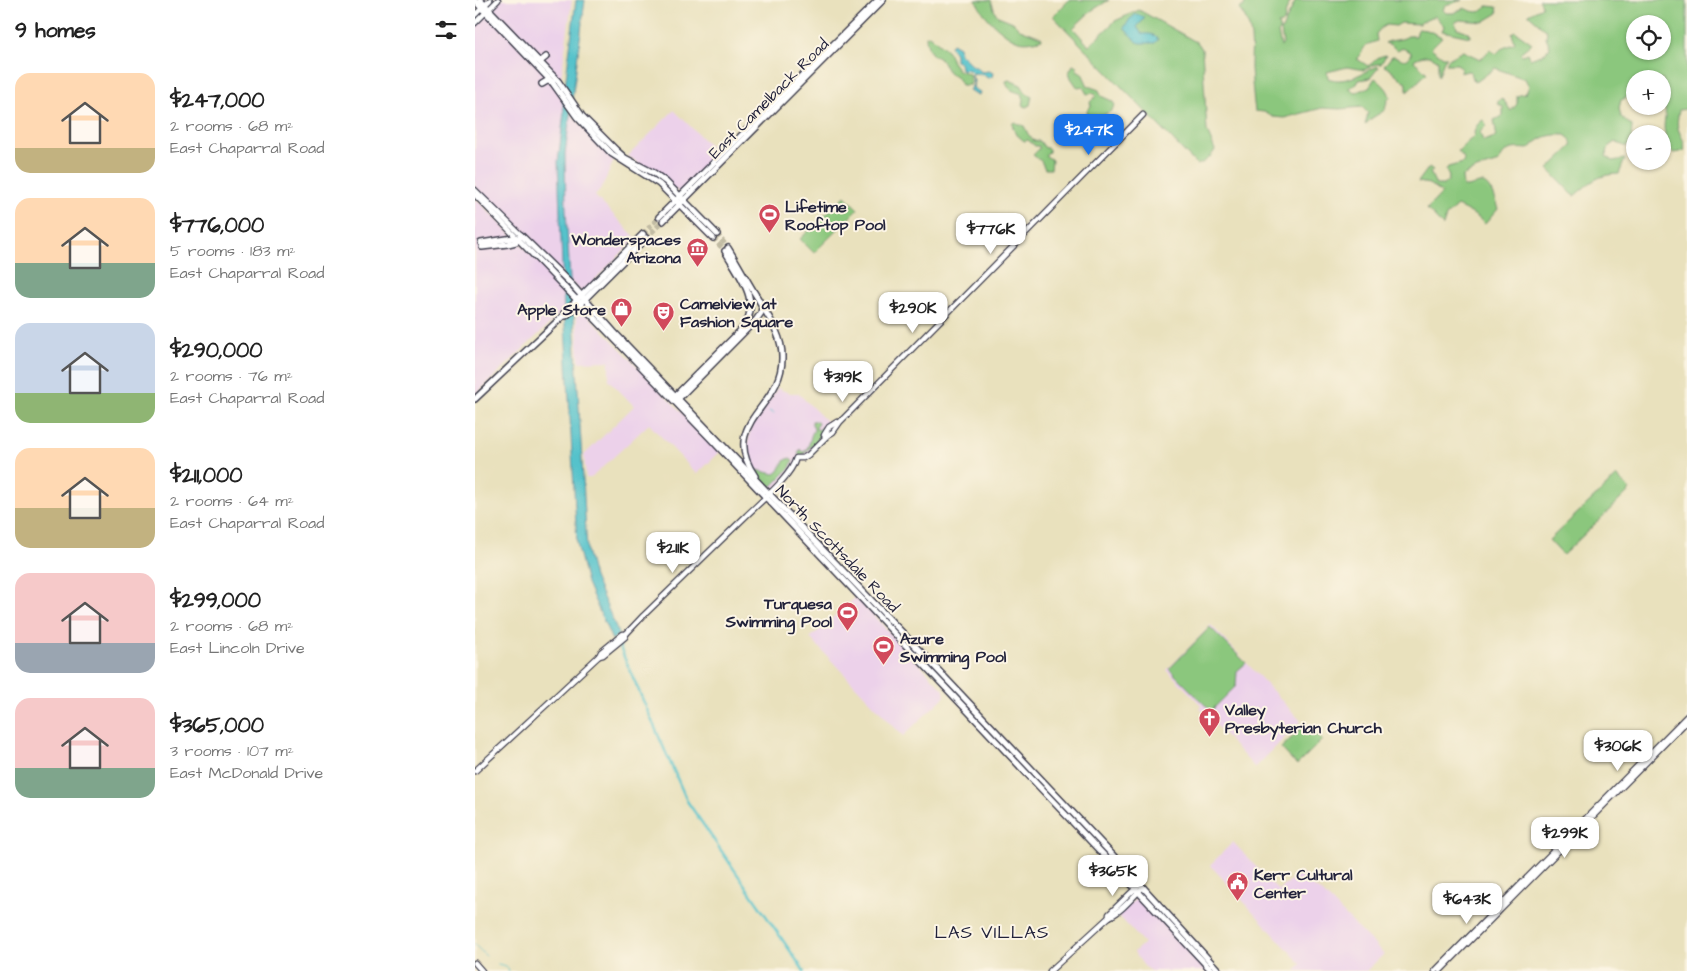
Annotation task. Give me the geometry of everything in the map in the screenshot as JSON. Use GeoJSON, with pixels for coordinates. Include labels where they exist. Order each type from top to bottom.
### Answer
{"type":"FeatureCollection","features":[{"type":"Feature","properties":{"kind":"main road"},"geometry":{"type":"LineString","coordinates":[[475,1],[485,9],[536,60],[564,90],[582,116],[618,152],[625,158],[654,173],[713,234],[697,222],[680,200],[652,178],[623,162],[613,154],[572,110],[553,82],[485,9],[480,0]]}},
{"type":"Feature","properties":{"kind":"main road"},"geometry":{"type":"LineString","coordinates":[[475,23],[490,0]]}},
{"type":"Feature","properties":{"kind":"main road"},"geometry":{"type":"LineString","coordinates":[[475,15],[499,0]]}},
{"type":"Feature","properties":{"kind":"main road","name":"East Camelback Road"},"geometry":{"type":"LineString","coordinates":[[680,200],[877,0]]}},
{"type":"Feature","properties":{"kind":"main road","name":"East Camelback Road"},"geometry":{"type":"LineString","coordinates":[[661,219],[883,0]]}},
{"type":"Feature","properties":{"kind":"main road"},"geometry":{"type":"LineString","coordinates":[[536,60],[541,61],[546,57]]}},
{"type":"Feature","properties":{"kind":"main road"},"geometry":{"type":"LineString","coordinates":[[543,84],[547,81],[553,82]]}},
{"type":"Feature","properties":{"kind":"main road"},"geometry":{"type":"LineString","coordinates":[[475,771],[599,656],[603,655],[624,636],[767,495],[791,470],[796,458],[806,457],[829,432],[833,432],[833,427],[1143,115]]}},
{"type":"Feature","properties":{"kind":"main road","name":"North Scottsdale Road"},"geometry":{"type":"LineString","coordinates":[[475,190],[564,286],[614,332],[675,399],[905,640],[914,654],[1219,971]]}},
{"type":"Feature","properties":{"kind":"main road","name":"North Scottsdale Road"},"geometry":{"type":"LineString","coordinates":[[475,195],[571,284],[580,301]]}},
{"type":"Feature","properties":{"kind":"main road"},"geometry":{"type":"LineString","coordinates":[[475,399],[563,316],[566,316],[645,236]]}},
{"type":"Feature","properties":{"kind":"main road"},"geometry":{"type":"LineString","coordinates":[[482,245],[508,244],[516,242],[520,237]]}},
{"type":"Feature","properties":{"kind":"main road"},"geometry":{"type":"LineString","coordinates":[[717,357],[744,327],[749,318],[751,300],[727,249],[778,336],[782,356],[779,380],[767,400],[750,421],[744,436],[744,453],[757,481]]}},
{"type":"Feature","properties":{"kind":"main road"},"geometry":{"type":"LineString","coordinates":[[544,265],[547,264],[561,274]]}},
{"type":"Feature","properties":{"kind":"main road"},"geometry":{"type":"LineString","coordinates":[[675,399],[758,318],[762,306]]}},
{"type":"Feature","properties":{"kind":"main road","name":"North Scottsdale Road"},"geometry":{"type":"LineString","coordinates":[[675,399],[757,481],[767,495]]}},
{"type":"Feature","properties":{"kind":"main road","name":"North Scottsdale Road"},"geometry":{"type":"LineString","coordinates":[[905,640],[919,650],[1139,888],[1211,971]]}},
{"type":"Feature","properties":{"kind":"main road"},"geometry":{"type":"LineString","coordinates":[[914,654],[919,650]]}},
{"type":"Feature","properties":{"kind":"main road"},"geometry":{"type":"LineString","coordinates":[[1676,730],[1687,716]]}},
{"type":"Feature","properties":{"kind":"main road"},"geometry":{"type":"LineString","coordinates":[[1435,971],[1687,721]]}},
{"type":"Feature","properties":{"kind":"main road"},"geometry":{"type":"LineString","coordinates":[[1050,971],[1139,888]]}},
{"type":"Feature","properties":{"kind":"main road"},"geometry":{"type":"LineString","coordinates":[[1440,971],[1474,934]]}},
{"type":"Feature","properties":{"kind":"main road"},"geometry":{"type":"LineString","coordinates":[[475,964],[482,971]]}},
{"type":"Feature","properties":{"kind":"shaded area"},"geometry":{"type":"Polygon","coordinates":[[[501,0],[572,0],[559,93],[574,117],[614,160],[603,185],[595,196],[636,238],[584,291],[580,291],[475,188],[475,26],[501,0]]]}},
{"type":"Feature","properties":{"kind":"shaded area"},"geometry":{"type":"Polygon","coordinates":[[[674,110],[719,155],[680,193],[628,156],[674,110]]]}},
{"type":"Feature","properties":{"kind":"shaded area"},"geometry":{"type":"Polygon","coordinates":[[[475,198],[563,286],[563,311],[475,395],[475,198]]]}},
{"type":"Feature","properties":{"kind":"shaded area"},"geometry":{"type":"Polygon","coordinates":[[[581,308],[720,452],[697,474],[649,424],[591,478],[586,478],[584,455],[634,406],[609,380],[609,361],[579,362],[576,309],[581,308]]]}},
{"type":"Feature","properties":{"kind":"shaded area"},"geometry":{"type":"Polygon","coordinates":[[[777,388],[789,393],[798,393],[827,422],[833,424],[827,428],[828,433],[776,489],[772,487],[769,489],[749,463],[746,451],[752,421],[777,388]]]}},
{"type":"Feature","properties":{"kind":"shaded area"},"geometry":{"type":"Polygon","coordinates":[[[856,597],[944,690],[945,696],[903,736],[810,638],[856,597]]]}},
{"type":"Feature","properties":{"kind":"shaded area"},"geometry":{"type":"Polygon","coordinates":[[[1211,625],[1301,721],[1255,768],[1200,708],[1202,706],[1167,670],[1211,625]]]}},
{"type":"Feature","properties":{"kind":"shaded area"},"geometry":{"type":"Polygon","coordinates":[[[1233,842],[1279,891],[1300,871],[1315,888],[1321,891],[1384,954],[1366,971],[1295,971],[1301,964],[1210,865],[1233,842]]]}},
{"type":"Feature","properties":{"kind":"shaded area"},"geometry":{"type":"Polygon","coordinates":[[[1137,898],[1140,898],[1209,971],[1151,971],[1144,966],[1134,952],[1144,943],[1117,914],[1137,898]]]}},
{"type":"Feature","properties":{"kind":"green space"},"geometry":{"type":"Polygon","coordinates":[[[976,0],[991,0],[998,16],[1013,22],[1020,29],[1042,39],[1024,42],[1013,39],[994,24],[983,12],[976,0]]]}},
{"type":"Feature","properties":{"kind":"green space"},"geometry":{"type":"Polygon","coordinates":[[[1069,0],[1109,0],[1091,11],[1073,28],[1089,46],[1115,21],[1139,10],[1198,43],[1202,49],[1207,131],[1215,150],[1207,159],[1197,165],[1053,16],[1069,0]]]}},
{"type":"Feature","properties":{"kind":"green space"},"geometry":{"type":"Polygon","coordinates":[[[1246,0],[1291,0],[1284,22],[1278,24],[1281,46],[1283,44],[1281,31],[1296,0],[1463,0],[1445,5],[1443,10],[1446,13],[1454,13],[1464,8],[1479,12],[1487,6],[1497,7],[1498,13],[1483,22],[1460,20],[1455,22],[1457,28],[1466,31],[1470,37],[1442,31],[1444,26],[1435,16],[1418,24],[1401,23],[1396,26],[1386,25],[1376,34],[1377,41],[1366,45],[1357,59],[1368,66],[1378,58],[1386,55],[1381,64],[1376,64],[1364,70],[1347,67],[1327,72],[1328,78],[1341,80],[1379,67],[1370,78],[1359,80],[1357,84],[1349,88],[1354,93],[1369,87],[1375,78],[1388,91],[1390,97],[1385,110],[1365,125],[1368,113],[1362,107],[1322,108],[1284,118],[1273,117],[1264,112],[1255,111],[1250,30],[1239,9],[1244,6],[1246,0]]]}},
{"type":"Feature","properties":{"kind":"green space"},"geometry":{"type":"Polygon","coordinates":[[[1539,0],[1687,0],[1687,109],[1679,110],[1677,123],[1684,143],[1684,151],[1674,153],[1671,151],[1671,125],[1664,125],[1665,115],[1671,115],[1671,70],[1626,70],[1626,98],[1621,100],[1619,108],[1621,117],[1631,125],[1626,125],[1626,147],[1615,142],[1609,146],[1606,156],[1612,161],[1625,159],[1619,174],[1611,174],[1599,178],[1589,183],[1574,196],[1548,169],[1572,146],[1570,139],[1565,135],[1549,136],[1541,139],[1528,149],[1507,151],[1499,162],[1475,170],[1462,177],[1463,187],[1483,183],[1491,192],[1498,209],[1485,224],[1457,206],[1446,216],[1443,226],[1427,209],[1442,193],[1429,184],[1418,182],[1429,167],[1433,170],[1430,172],[1436,185],[1443,185],[1448,181],[1449,177],[1446,170],[1448,167],[1463,163],[1464,158],[1458,151],[1474,136],[1478,125],[1483,120],[1486,126],[1480,132],[1483,141],[1495,137],[1494,120],[1503,116],[1503,107],[1497,103],[1501,98],[1511,111],[1517,104],[1517,96],[1526,93],[1529,86],[1525,79],[1495,68],[1474,82],[1471,72],[1460,73],[1461,67],[1457,64],[1446,64],[1448,59],[1463,51],[1480,59],[1490,50],[1496,54],[1501,49],[1515,43],[1512,34],[1515,31],[1532,43],[1520,53],[1522,55],[1527,53],[1530,59],[1544,54],[1550,47],[1546,37],[1547,31],[1528,14],[1542,7],[1539,0]]]}},
{"type":"Feature","properties":{"kind":"green space"},"geometry":{"type":"Polygon","coordinates":[[[1418,29],[1427,30],[1442,37],[1431,48],[1443,57],[1447,57],[1438,77],[1438,61],[1427,56],[1415,59],[1414,61],[1427,73],[1407,92],[1407,84],[1384,66],[1392,56],[1403,60],[1411,56],[1411,52],[1402,48],[1397,50],[1385,43],[1408,36],[1416,36],[1418,29]]]}},
{"type":"Feature","properties":{"kind":"green space"},"geometry":{"type":"Polygon","coordinates":[[[929,35],[948,51],[952,62],[958,70],[969,74],[970,85],[961,85],[956,76],[949,72],[942,61],[931,53],[926,41],[926,36],[929,35]]]}},
{"type":"Feature","properties":{"kind":"green space"},"geometry":{"type":"Polygon","coordinates":[[[1073,65],[1082,73],[1088,86],[1099,90],[1101,96],[1112,101],[1115,105],[1111,111],[1094,120],[1090,133],[1079,137],[1076,134],[1079,127],[1088,117],[1087,110],[1091,106],[1090,102],[1096,96],[1093,93],[1087,94],[1083,87],[1078,88],[1069,72],[1073,65]]]}},
{"type":"Feature","properties":{"kind":"green space"},"geometry":{"type":"Polygon","coordinates":[[[1009,80],[1021,85],[1026,93],[1032,96],[1030,105],[1023,106],[1022,94],[1010,89],[1006,81],[1009,80]]]}},
{"type":"Feature","properties":{"kind":"green space"},"geometry":{"type":"Polygon","coordinates":[[[1014,122],[1024,126],[1034,141],[1040,141],[1044,147],[1049,149],[1049,152],[1045,155],[1052,160],[1051,169],[1045,169],[1041,161],[1033,155],[1039,149],[1039,146],[1035,146],[1028,140],[1024,141],[1015,133],[1012,124],[1014,122]]]}},
{"type":"Feature","properties":{"kind":"green space"},"geometry":{"type":"Polygon","coordinates":[[[845,196],[858,209],[814,253],[800,239],[845,196]]]}},
{"type":"Feature","properties":{"kind":"green space"},"geometry":{"type":"Polygon","coordinates":[[[812,421],[818,423],[816,429],[820,430],[822,426],[825,430],[802,456],[800,456],[798,454],[800,449],[804,452],[806,450],[814,430],[812,421]]]}},
{"type":"Feature","properties":{"kind":"green space"},"geometry":{"type":"Polygon","coordinates":[[[790,458],[793,460],[790,468],[770,488],[767,489],[753,471],[775,474],[779,471],[784,461],[790,458]]]}},
{"type":"Feature","properties":{"kind":"green space"},"geometry":{"type":"Polygon","coordinates":[[[1617,476],[1630,490],[1563,555],[1549,540],[1617,476]]]}},
{"type":"Feature","properties":{"kind":"green space"},"geometry":{"type":"Polygon","coordinates":[[[1210,627],[1246,663],[1237,671],[1236,686],[1211,711],[1169,669],[1210,627]]]}},
{"type":"Feature","properties":{"kind":"green space"},"geometry":{"type":"Polygon","coordinates":[[[1306,724],[1322,740],[1297,765],[1281,748],[1306,724]]]}},
{"type":"Feature","properties":{"kind":"water"},"geometry":{"type":"Polygon","coordinates":[[[576,0],[585,0],[565,154],[566,210],[587,550],[594,577],[619,634],[612,640],[587,583],[577,543],[558,162],[564,112],[563,102],[576,0]]]}},
{"type":"Feature","properties":{"kind":"water"},"geometry":{"type":"Polygon","coordinates":[[[1136,14],[1144,17],[1137,27],[1142,34],[1151,34],[1156,37],[1158,39],[1155,43],[1140,43],[1124,28],[1136,14]]]}},
{"type":"Feature","properties":{"kind":"water"},"geometry":{"type":"Polygon","coordinates":[[[952,43],[959,47],[960,54],[963,57],[981,72],[989,71],[993,73],[992,77],[988,78],[981,74],[973,73],[972,77],[972,73],[969,70],[961,69],[960,63],[955,61],[955,54],[950,46],[952,43]]]}},
{"type":"Feature","properties":{"kind":"water"},"geometry":{"type":"Polygon","coordinates":[[[972,78],[974,80],[973,88],[980,92],[979,95],[969,90],[973,85],[972,78]]]}},
{"type":"Feature","properties":{"kind":"waterway"},"geometry":{"type":"LineString","coordinates":[[769,411],[774,414]]}},
{"type":"Feature","properties":{"kind":"waterway"},"geometry":{"type":"LineString","coordinates":[[618,643],[687,801],[804,971]]}},
{"type":"Feature","properties":{"kind":"waterway"},"geometry":{"type":"LineString","coordinates":[[475,945],[486,956]]}},
{"type":"Feature","properties":{"kind":"waterway"},"geometry":{"type":"LineString","coordinates":[[498,964],[506,966],[509,971]]}},
{"type":"Feature","properties":{"kind":"tunnel"},"geometry":{"type":"LineString","coordinates":[[643,234],[659,217]]}},
{"type":"Feature","properties":{"kind":"tunnel"},"geometry":{"type":"LineString","coordinates":[[646,238],[663,221]]}},
{"type":"Feature","properties":{"kind":"tunnel"},"geometry":{"type":"LineString","coordinates":[[717,234],[728,248]]}},
{"type":"Feature","properties":{"kind":"tunnel"},"geometry":{"type":"LineString","coordinates":[[713,238],[725,251]]}},
{"type":"Feature","properties":{"kind":"place","name":"Lifetime Rooftop Pool"},"geometry":{"type":"Point","coordinates":[769,234]}},
{"type":"Feature","properties":{"kind":"place","name":"Wonderspaces Arizona"},"geometry":{"type":"Point","coordinates":[697,267]}},
{"type":"Feature","properties":{"kind":"place","name":"Apple Store"},"geometry":{"type":"Point","coordinates":[622,328]}},
{"type":"Feature","properties":{"kind":"place","name":"Camelview at Fashion Square"},"geometry":{"type":"Point","coordinates":[664,331]}},
{"type":"Feature","properties":{"kind":"place","name":"Turquesa Swimming Pool"},"geometry":{"type":"Point","coordinates":[848,631]}},
{"type":"Feature","properties":{"kind":"place","name":"Azure Swimming Pool"},"geometry":{"type":"Point","coordinates":[884,666]}},
{"type":"Feature","properties":{"kind":"place","name":"Valley Presbyterian Church"},"geometry":{"type":"Point","coordinates":[1209,737]}},
{"type":"Feature","properties":{"kind":"place","name":"Kerr Cultural Center"},"geometry":{"type":"Point","coordinates":[1238,902]}},
{"type":"Feature","properties":{"kind":"district","name":"LAS VILLAS"},"geometry":{"type":"Point","coordinates":[992,932]}}]}
